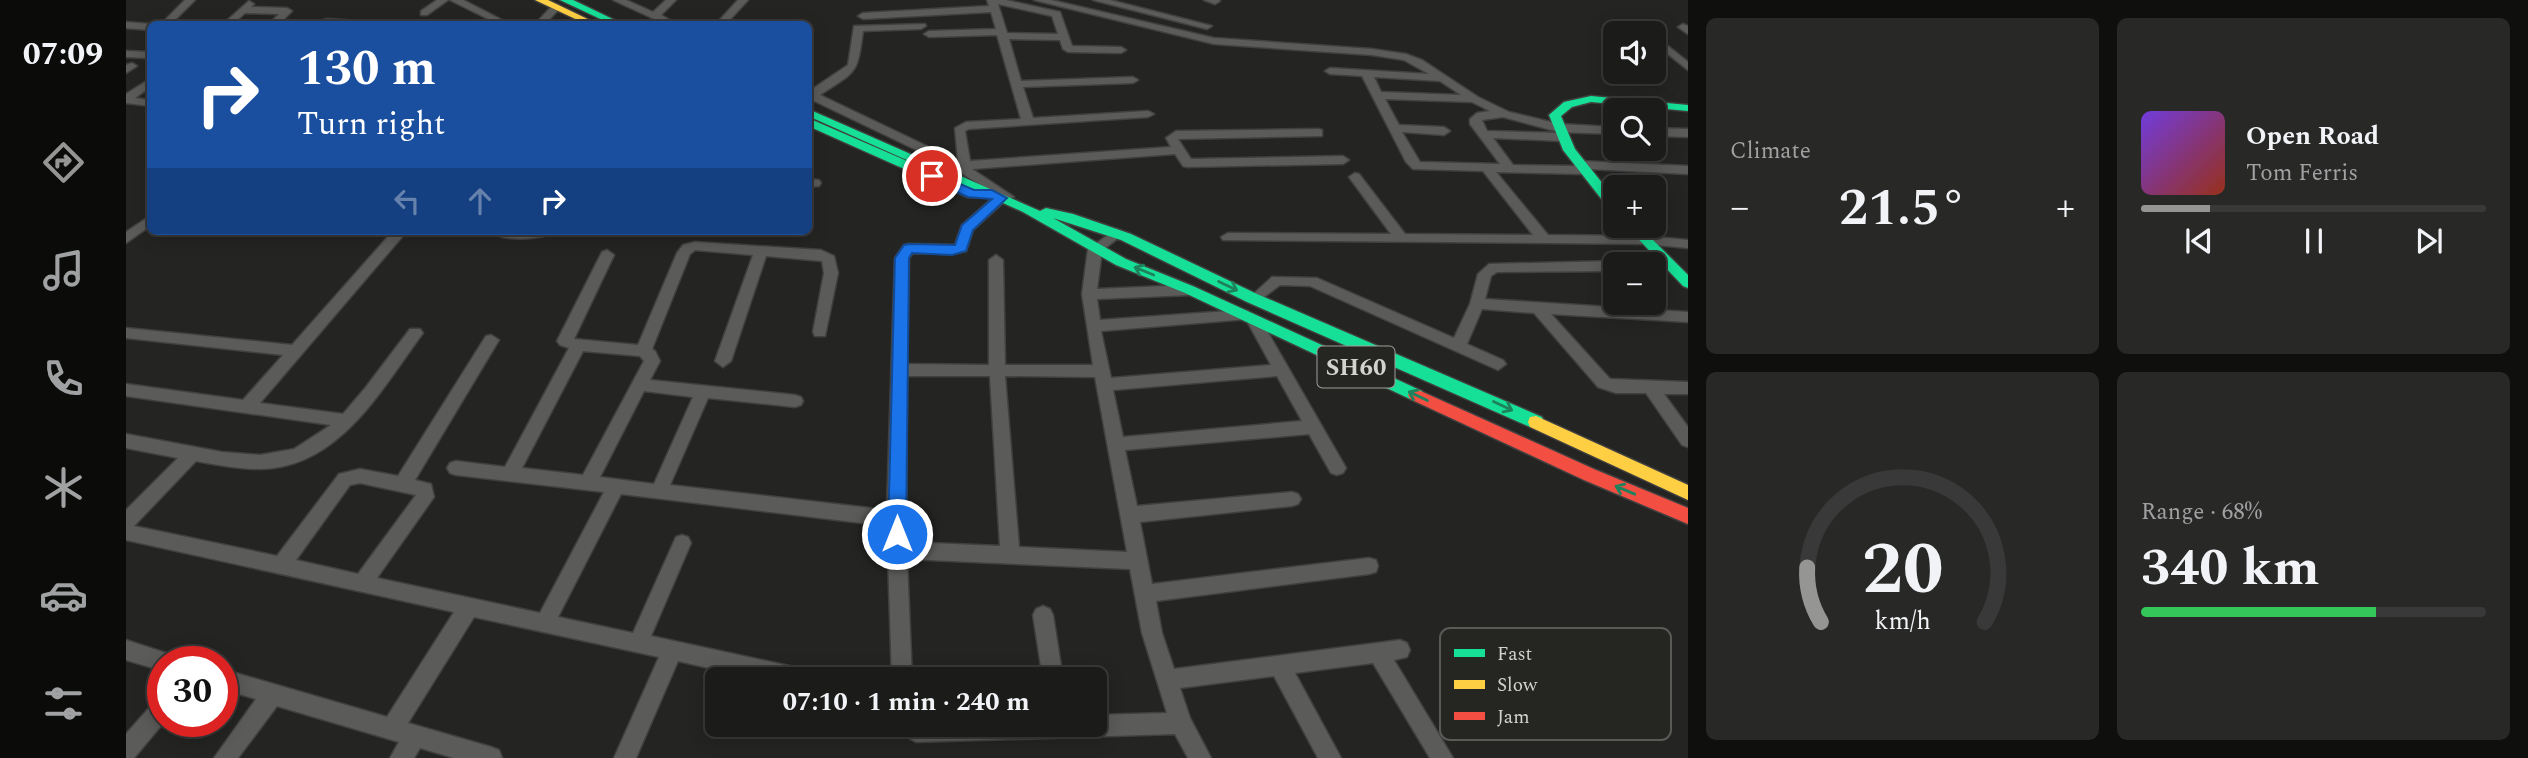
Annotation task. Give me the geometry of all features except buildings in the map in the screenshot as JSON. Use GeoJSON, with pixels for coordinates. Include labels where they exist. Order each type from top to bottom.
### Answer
{"type":"FeatureCollection","features":[{"type":"Feature","properties":{"kind":"main road"},"geometry":{"type":"LineString","coordinates":[[540,0],[609,21]]}},
{"type":"Feature","properties":{"kind":"main road"},"geometry":{"type":"LineString","coordinates":[[560,4],[588,21]]}},
{"type":"Feature","properties":{"kind":"main road"},"geometry":{"type":"LineString","coordinates":[[1603,193],[1581,167],[1560,132],[1555,116],[1568,104],[1591,99],[1688,108]]}},
{"type":"Feature","properties":{"kind":"main road","name":"SH60"},"geometry":{"type":"LineString","coordinates":[[812,113],[1028,209],[1095,249],[1591,475],[1688,516]]}},
{"type":"Feature","properties":{"kind":"main road"},"geometry":{"type":"LineString","coordinates":[[812,123],[972,194],[997,196]]}},
{"type":"Feature","properties":{"kind":"main road","name":"SH60"},"geometry":{"type":"LineString","coordinates":[[1028,209],[1063,215],[1117,233],[1255,299],[1442,378],[1688,493]]}},
{"type":"Feature","properties":{"kind":"main road"},"geometry":{"type":"LineString","coordinates":[[1646,240],[1688,283]]}},
{"type":"Feature","properties":{"kind":"street"},"geometry":{"type":"LineString","coordinates":[[169,21],[190,0]]}},
{"type":"Feature","properties":{"kind":"street"},"geometry":{"type":"LineString","coordinates":[[231,21],[253,0]]}},
{"type":"Feature","properties":{"kind":"street"},"geometry":{"type":"LineString","coordinates":[[424,13],[443,0]]}},
{"type":"Feature","properties":{"kind":"street"},"geometry":{"type":"LineString","coordinates":[[455,0],[499,21]]}},
{"type":"Feature","properties":{"kind":"street"},"geometry":{"type":"LineString","coordinates":[[618,0],[665,21]]}},
{"type":"Feature","properties":{"kind":"street"},"geometry":{"type":"LineString","coordinates":[[655,16],[671,0]]}},
{"type":"Feature","properties":{"kind":"street"},"geometry":{"type":"LineString","coordinates":[[724,21],[743,0]]}},
{"type":"Feature","properties":{"kind":"street"},"geometry":{"type":"LineString","coordinates":[[1039,0],[1214,41],[1391,54],[1418,62],[1474,99],[1505,114],[1560,132]]}},
{"type":"Feature","properties":{"kind":"street"},"geometry":{"type":"LineString","coordinates":[[1087,11],[1097,0],[1207,26]]}},
{"type":"Feature","properties":{"kind":"street"},"geometry":{"type":"LineString","coordinates":[[993,3],[1028,122]]}},
{"type":"Feature","properties":{"kind":"street"},"geometry":{"type":"LineString","coordinates":[[863,16],[914,6],[993,3],[1056,14],[1145,36]]}},
{"type":"Feature","properties":{"kind":"street"},"geometry":{"type":"LineString","coordinates":[[543,21],[560,4]]}},
{"type":"Feature","properties":{"kind":"street"},"geometry":{"type":"LineString","coordinates":[[243,10],[287,11],[277,21]]}},
{"type":"Feature","properties":{"kind":"street"},"geometry":{"type":"LineString","coordinates":[[328,21],[340,12]]}},
{"type":"Feature","properties":{"kind":"street"},"geometry":{"type":"LineString","coordinates":[[1056,14],[1066,46],[1072,50],[1121,50]]}},
{"type":"Feature","properties":{"kind":"street"},"geometry":{"type":"LineString","coordinates":[[126,25],[147,27]]}},
{"type":"Feature","properties":{"kind":"street"},"geometry":{"type":"LineString","coordinates":[[126,40],[147,28]]}},
{"type":"Feature","properties":{"kind":"street"},"geometry":{"type":"LineString","coordinates":[[812,93],[848,71],[852,65],[858,28],[1063,37]]}},
{"type":"Feature","properties":{"kind":"street"},"geometry":{"type":"LineString","coordinates":[[1666,47],[1685,62]]}},
{"type":"Feature","properties":{"kind":"street"},"geometry":{"type":"LineString","coordinates":[[126,54],[147,55]]}},
{"type":"Feature","properties":{"kind":"street"},"geometry":{"type":"LineString","coordinates":[[1330,71],[1443,78]]}},
{"type":"Feature","properties":{"kind":"street"},"geometry":{"type":"LineString","coordinates":[[1366,73],[1412,162],[1417,166],[1688,170]]}},
{"type":"Feature","properties":{"kind":"street"},"geometry":{"type":"LineString","coordinates":[[1017,85],[1133,80]]}},
{"type":"Feature","properties":{"kind":"street"},"geometry":{"type":"LineString","coordinates":[[126,100],[147,84]]}},
{"type":"Feature","properties":{"kind":"street"},"geometry":{"type":"LineString","coordinates":[[812,95],[962,166],[1028,209]]}},
{"type":"Feature","properties":{"kind":"street"},"geometry":{"type":"LineString","coordinates":[[1378,95],[1474,99]]}},
{"type":"Feature","properties":{"kind":"street"},"geometry":{"type":"LineString","coordinates":[[126,100],[147,103]]}},
{"type":"Feature","properties":{"kind":"street"},"geometry":{"type":"LineString","coordinates":[[962,166],[962,127],[1148,114]]}},
{"type":"Feature","properties":{"kind":"street"},"geometry":{"type":"LineString","coordinates":[[1505,114],[1481,115],[1476,119],[1476,124],[1510,169]]}},
{"type":"Feature","properties":{"kind":"street"},"geometry":{"type":"LineString","coordinates":[[1395,128],[1444,131]]}},
{"type":"Feature","properties":{"kind":"street"},"geometry":{"type":"LineString","coordinates":[[1484,134],[1603,130]]}},
{"type":"Feature","properties":{"kind":"street"},"geometry":{"type":"LineString","coordinates":[[1666,132],[1688,133]]}},
{"type":"Feature","properties":{"kind":"street"},"geometry":{"type":"LineString","coordinates":[[1318,133],[1176,135],[1172,138],[1187,163],[1343,160]]}},
{"type":"Feature","properties":{"kind":"street"},"geometry":{"type":"LineString","coordinates":[[934,168],[1178,150]]}},
{"type":"Feature","properties":{"kind":"street"},"geometry":{"type":"LineString","coordinates":[[1488,168],[1544,239]]}},
{"type":"Feature","properties":{"kind":"street"},"geometry":{"type":"LineString","coordinates":[[1355,177],[1401,238]]}},
{"type":"Feature","properties":{"kind":"street"},"geometry":{"type":"LineString","coordinates":[[902,667],[896,519],[902,258],[904,251],[909,248],[961,248],[967,228],[997,196]]}},
{"type":"Feature","properties":{"kind":"street"},"geometry":{"type":"LineString","coordinates":[[126,239],[147,222]]}},
{"type":"Feature","properties":{"kind":"street"},"geometry":{"type":"LineString","coordinates":[[1117,233],[1095,249],[1089,294],[1093,327],[1143,594],[1181,723],[1200,758]]}},
{"type":"Feature","properties":{"kind":"street"},"geometry":{"type":"LineString","coordinates":[[248,406],[396,235]]}},
{"type":"Feature","properties":{"kind":"street"},"geometry":{"type":"LineString","coordinates":[[715,247],[720,235]]}},
{"type":"Feature","properties":{"kind":"street"},"geometry":{"type":"LineString","coordinates":[[1228,237],[1646,240],[1688,244]]}},
{"type":"Feature","properties":{"kind":"street"},"geometry":{"type":"LineString","coordinates":[[643,351],[684,253],[695,246],[821,255],[829,259],[831,273],[820,332]]}},
{"type":"Feature","properties":{"kind":"street"},"geometry":{"type":"LineString","coordinates":[[723,361],[761,250]]}},
{"type":"Feature","properties":{"kind":"street"},"geometry":{"type":"LineString","coordinates":[[588,483],[652,360],[650,355],[643,351],[567,343],[565,337],[607,255]]}},
{"type":"Feature","properties":{"kind":"street"},"geometry":{"type":"LineString","coordinates":[[996,260],[997,370],[1010,555]]}},
{"type":"Feature","properties":{"kind":"street"},"geometry":{"type":"LineString","coordinates":[[1458,346],[1477,304],[1485,274],[1494,267],[1603,266]]}},
{"type":"Feature","properties":{"kind":"street"},"geometry":{"type":"LineString","coordinates":[[1666,266],[1671,266]]}},
{"type":"Feature","properties":{"kind":"street"},"geometry":{"type":"LineString","coordinates":[[1255,299],[1277,280],[1303,279],[1498,364]]}},
{"type":"Feature","properties":{"kind":"street"},"geometry":{"type":"LineString","coordinates":[[1089,294],[1190,290]]}},
{"type":"Feature","properties":{"kind":"street"},"geometry":{"type":"LineString","coordinates":[[1477,304],[1688,317]]}},
{"type":"Feature","properties":{"kind":"street"},"geometry":{"type":"LineString","coordinates":[[1538,308],[1604,383],[1616,387],[1688,388]]}},
{"type":"Feature","properties":{"kind":"street"},"geometry":{"type":"LineString","coordinates":[[1093,327],[1249,318],[1282,370],[1337,468]]}},
{"type":"Feature","properties":{"kind":"street"},"geometry":{"type":"LineString","coordinates":[[126,333],[295,351]]}},
{"type":"Feature","properties":{"kind":"street"},"geometry":{"type":"LineString","coordinates":[[126,441],[246,461],[273,462],[286,459],[323,441],[347,421],[415,333]]}},
{"type":"Feature","properties":{"kind":"street"},"geometry":{"type":"LineString","coordinates":[[402,485],[491,340]]}},
{"type":"Feature","properties":{"kind":"street"},"geometry":{"type":"LineString","coordinates":[[510,474],[578,345]]}},
{"type":"Feature","properties":{"kind":"street"},"geometry":{"type":"LineString","coordinates":[[900,370],[997,370],[1103,378],[1282,370]]}},
{"type":"Feature","properties":{"kind":"street"},"geometry":{"type":"LineString","coordinates":[[640,385],[795,401]]}},
{"type":"Feature","properties":{"kind":"street"},"geometry":{"type":"LineString","coordinates":[[1650,387],[1688,439]]}},
{"type":"Feature","properties":{"kind":"street"},"geometry":{"type":"LineString","coordinates":[[126,390],[347,421]]}},
{"type":"Feature","properties":{"kind":"street"},"geometry":{"type":"LineString","coordinates":[[659,491],[703,392]]}},
{"type":"Feature","properties":{"kind":"street"},"geometry":{"type":"LineString","coordinates":[[1115,444],[1314,427]]}},
{"type":"Feature","properties":{"kind":"street"},"geometry":{"type":"LineString","coordinates":[[126,522],[194,452]]}},
{"type":"Feature","properties":{"kind":"street"},"geometry":{"type":"LineString","coordinates":[[456,468],[896,519]]}},
{"type":"Feature","properties":{"kind":"street"},"geometry":{"type":"LineString","coordinates":[[281,566],[345,479],[360,476],[425,489],[427,492],[362,584]]}},
{"type":"Feature","properties":{"kind":"street"},"geometry":{"type":"LineString","coordinates":[[544,624],[616,486]]}},
{"type":"Feature","properties":{"kind":"street"},"geometry":{"type":"LineString","coordinates":[[1128,514],[1292,499]]}},
{"type":"Feature","properties":{"kind":"street"},"geometry":{"type":"LineString","coordinates":[[126,532],[746,667]]}},
{"type":"Feature","properties":{"kind":"street"},"geometry":{"type":"LineString","coordinates":[[638,645],[682,543]]}},
{"type":"Feature","properties":{"kind":"street"},"geometry":{"type":"LineString","coordinates":[[898,550],[1136,561]]}},
{"type":"Feature","properties":{"kind":"street"},"geometry":{"type":"LineString","coordinates":[[1143,594],[1370,566]]}},
{"type":"Feature","properties":{"kind":"street"},"geometry":{"type":"LineString","coordinates":[[393,729],[468,608]]}},
{"type":"Feature","properties":{"kind":"street"},"geometry":{"type":"LineString","coordinates":[[1043,615],[1051,667]]}},
{"type":"Feature","properties":{"kind":"street"},"geometry":{"type":"LineString","coordinates":[[126,650],[147,656]]}},
{"type":"Feature","properties":{"kind":"street"},"geometry":{"type":"LineString","coordinates":[[1167,680],[1400,650]]}},
{"type":"Feature","properties":{"kind":"street"},"geometry":{"type":"LineString","coordinates":[[625,758],[671,651]]}},
{"type":"Feature","properties":{"kind":"street"},"geometry":{"type":"LineString","coordinates":[[1378,653],[1442,758]]}},
{"type":"Feature","properties":{"kind":"street"},"geometry":{"type":"LineString","coordinates":[[1280,666],[1330,758]]}},
{"type":"Feature","properties":{"kind":"street"},"geometry":{"type":"LineString","coordinates":[[238,684],[491,758]]}},
{"type":"Feature","properties":{"kind":"street"},"geometry":{"type":"LineString","coordinates":[[225,758],[273,694]]}},
{"type":"Feature","properties":{"kind":"street"},"geometry":{"type":"LineString","coordinates":[[1107,725],[1181,723]]}},
{"type":"Feature","properties":{"kind":"street"},"geometry":{"type":"LineString","coordinates":[[126,750],[147,726]]}},
{"type":"Feature","properties":{"kind":"street"},"geometry":{"type":"LineString","coordinates":[[401,758],[415,736]]}},
{"type":"Feature","properties":{"kind":"traffic: fast"},"geometry":{"type":"LineString","coordinates":[[565,0],[611,21]]}},
{"type":"Feature","properties":{"kind":"traffic: fast"},"geometry":{"type":"LineString","coordinates":[[1603,192],[1569,150],[1555,115],[1568,104],[1591,99],[1688,108]]}},
{"type":"Feature","properties":{"kind":"traffic: fast"},"geometry":{"type":"LineString","coordinates":[[812,114],[1028,209],[1121,262],[1190,290],[1416,395]]}},
{"type":"Feature","properties":{"kind":"traffic: fast"},"geometry":{"type":"LineString","coordinates":[[812,123],[972,194],[992,194]]}},
{"type":"Feature","properties":{"kind":"traffic: fast"},"geometry":{"type":"LineString","coordinates":[[1046,212],[1073,218],[1126,237],[1252,298],[1536,422]]}},
{"type":"Feature","properties":{"kind":"traffic: fast"},"geometry":{"type":"LineString","coordinates":[[1644,238],[1688,283]]}},
{"type":"Feature","properties":{"kind":"traffic: slow"},"geometry":{"type":"LineString","coordinates":[[540,0],[586,21]]}},
{"type":"Feature","properties":{"kind":"traffic: slow"},"geometry":{"type":"LineString","coordinates":[[1536,422],[1688,493]]}},
{"type":"Feature","properties":{"kind":"traffic: jam"},"geometry":{"type":"LineString","coordinates":[[1416,395],[1590,475],[1688,516]]}},
{"type":"Feature","properties":{"kind":"route"},"geometry":{"type":"LineString","coordinates":[[897,534],[904,251],[926,247],[952,250],[961,248],[967,228],[1001,198],[992,194],[972,194],[932,176]]}}]}
